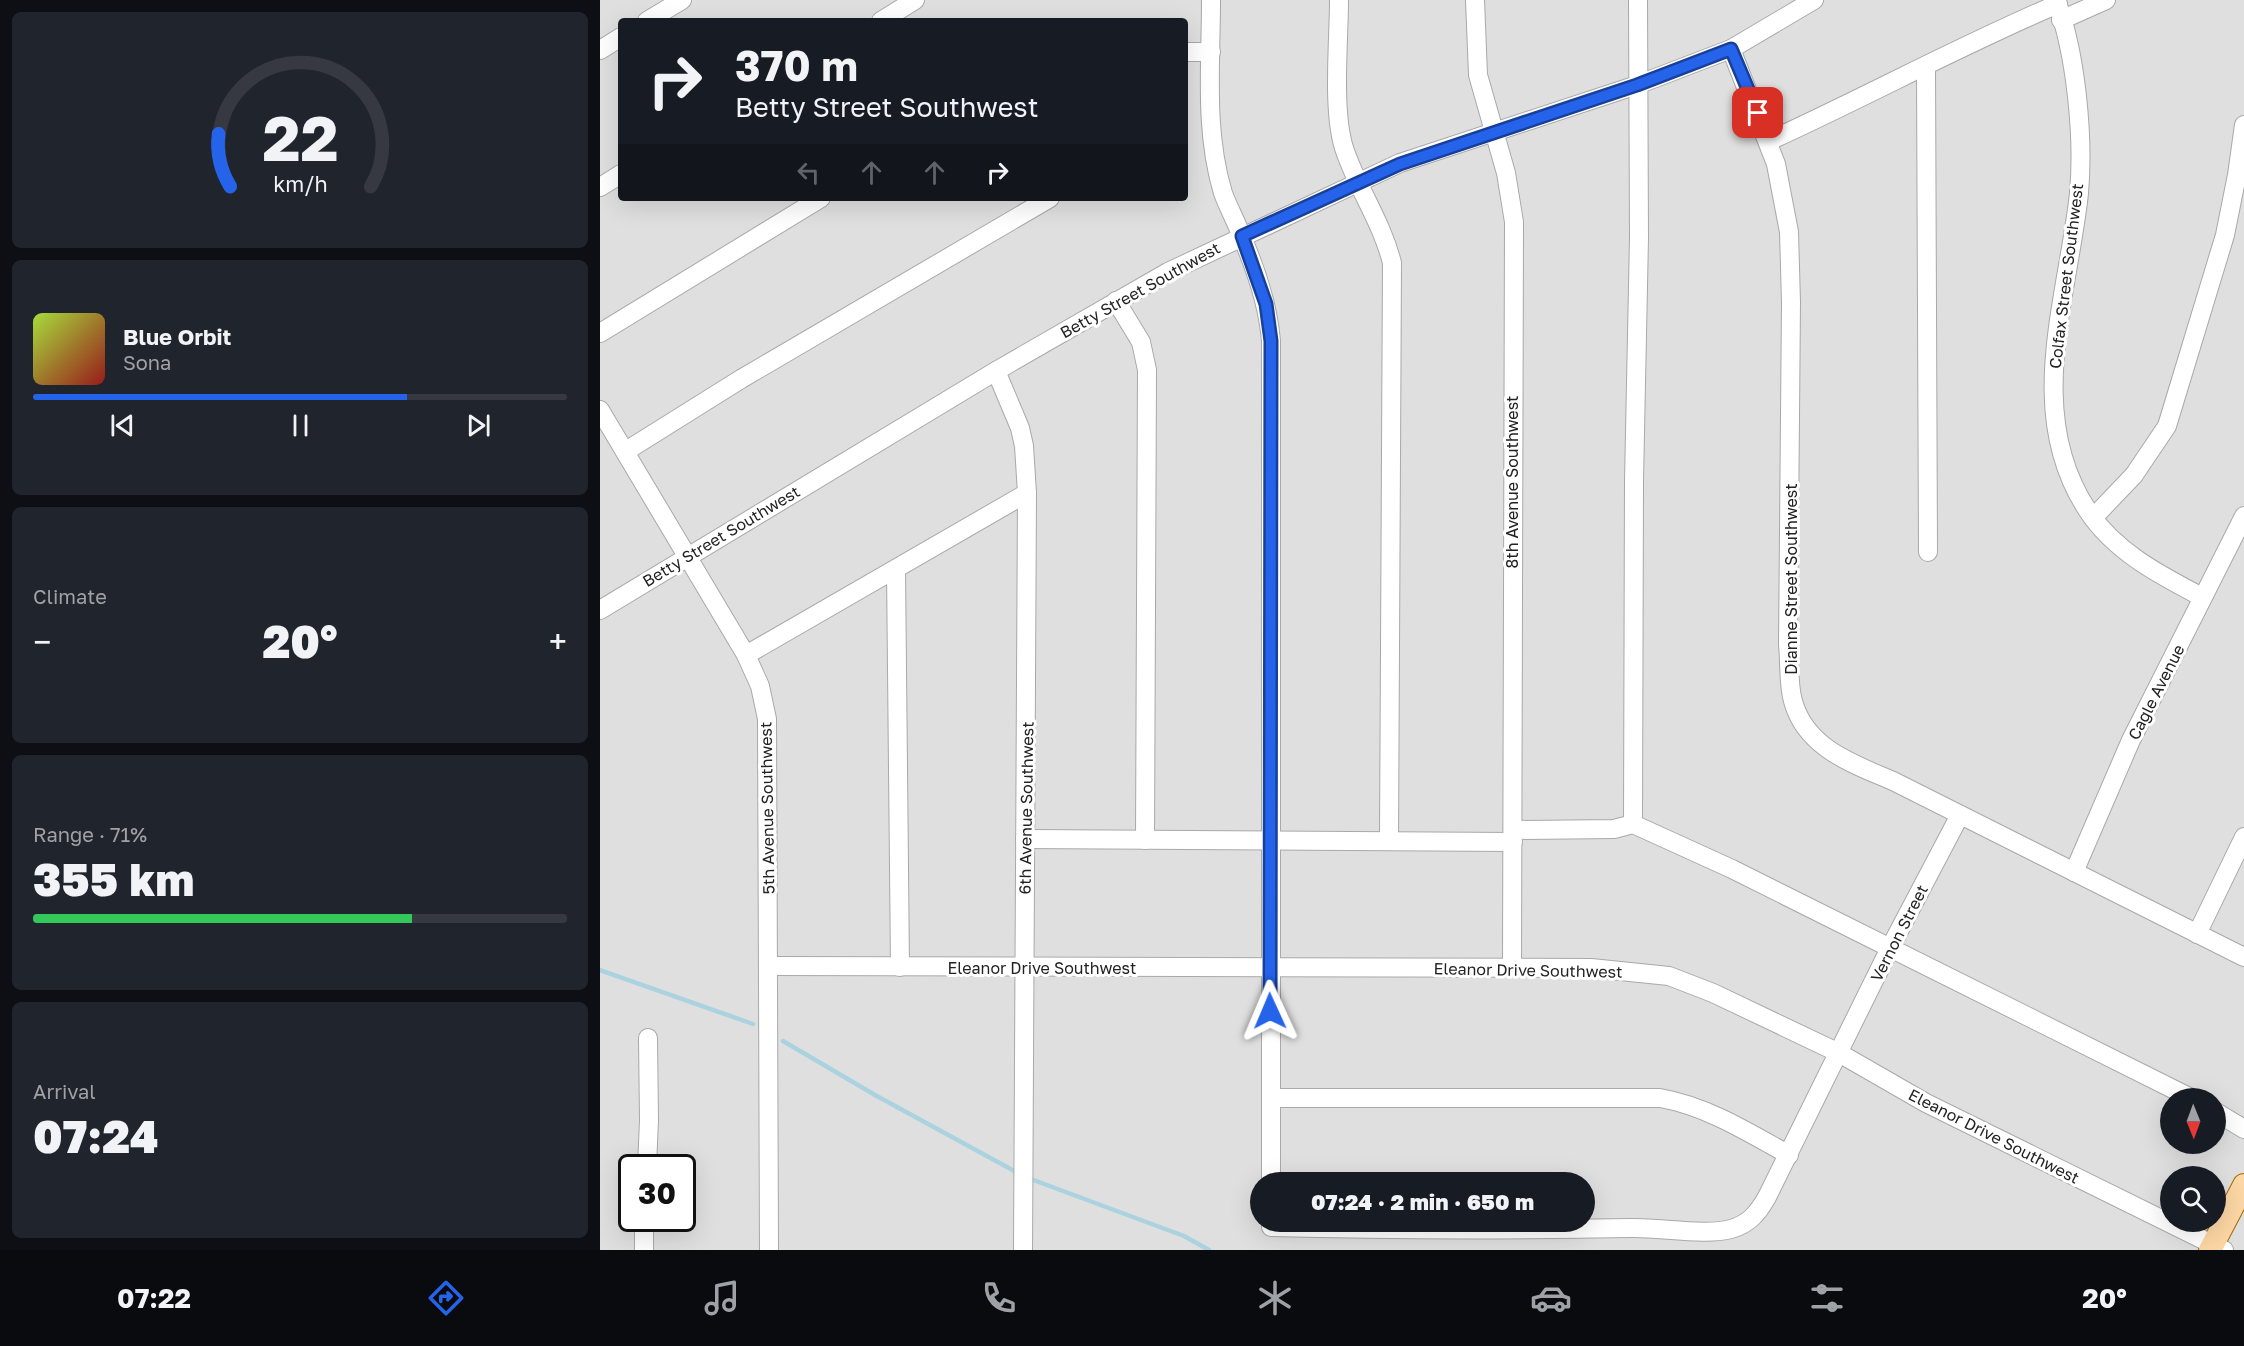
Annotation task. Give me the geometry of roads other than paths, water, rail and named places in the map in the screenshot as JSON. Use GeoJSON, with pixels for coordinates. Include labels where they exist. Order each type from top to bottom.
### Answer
{"type":"FeatureCollection","features":[{"type":"Feature","properties":{"kind":"main road"},"geometry":{"type":"LineString","coordinates":[[2215,1249],[2244,1185]]}},
{"type":"Feature","properties":{"kind":"street"},"geometry":{"type":"LineString","coordinates":[[652,18],[682,0]]}},
{"type":"Feature","properties":{"kind":"street"},"geometry":{"type":"LineString","coordinates":[[886,18],[915,0]]}},
{"type":"Feature","properties":{"kind":"street"},"geometry":{"type":"LineString","coordinates":[[1211,0],[1210,111],[1213,148],[1224,194],[1242,236],[1266,304],[1271,341],[1271,1172]]}},
{"type":"Feature","properties":{"kind":"street"},"geometry":{"type":"LineString","coordinates":[[1339,0],[1338,118],[1344,148],[1381,229],[1392,263],[1389,840]]}},
{"type":"Feature","properties":{"kind":"street","name":"8th Avenue Southwest"},"geometry":{"type":"LineString","coordinates":[[1475,0],[1478,75],[1510,189],[1514,222],[1512,968]]}},
{"type":"Feature","properties":{"kind":"street"},"geometry":{"type":"LineString","coordinates":[[1633,824],[1634,481],[1640,237],[1638,0]]}},
{"type":"Feature","properties":{"kind":"street","name":"Betty Street Southwest"},"geometry":{"type":"LineString","coordinates":[[600,610],[686,556],[1116,301],[1242,236],[1359,181],[1432,152],[1637,85],[1731,49],[1814,0]]}},
{"type":"Feature","properties":{"kind":"street"},"geometry":{"type":"LineString","coordinates":[[1769,141],[1926,68],[1981,37],[2058,8],[2106,0]]}},
{"type":"Feature","properties":{"kind":"street","name":"Colfax Street Southwest"},"geometry":{"type":"LineString","coordinates":[[2058,8],[2075,88],[2080,157],[2079,191],[2054,362],[2054,413],[2060,447],[2071,480],[2093,518],[2135,559],[2202,597]]}},
{"type":"Feature","properties":{"kind":"street"},"geometry":{"type":"LineString","coordinates":[[600,50],[618,39]]}},
{"type":"Feature","properties":{"kind":"street","name":"Dianne Street Southwest"},"geometry":{"type":"LineString","coordinates":[[1731,49],[1769,141],[1784,197],[1789,232],[1791,302],[1788,645],[1792,699],[1799,719],[1822,747],[1837,757],[1960,815],[2244,957]]}},
{"type":"Feature","properties":{"kind":"street"},"geometry":{"type":"LineString","coordinates":[[1188,52],[1210,52]]}},
{"type":"Feature","properties":{"kind":"street"},"geometry":{"type":"LineString","coordinates":[[1926,68],[1928,552]]}},
{"type":"Feature","properties":{"kind":"street"},"geometry":{"type":"LineString","coordinates":[[2093,518],[2134,475],[2167,426],[2225,235],[2236,183],[2244,125]]}},
{"type":"Feature","properties":{"kind":"street"},"geometry":{"type":"LineString","coordinates":[[600,187],[618,176]]}},
{"type":"Feature","properties":{"kind":"street"},"geometry":{"type":"LineString","coordinates":[[600,333],[816,201]]}},
{"type":"Feature","properties":{"kind":"street"},"geometry":{"type":"LineString","coordinates":[[626,451],[741,379],[1045,201]]}},
{"type":"Feature","properties":{"kind":"street"},"geometry":{"type":"LineString","coordinates":[[1116,301],[1141,342],[1147,370],[1145,840]]}},
{"type":"Feature","properties":{"kind":"street","name":"6th Avenue Southwest"},"geometry":{"type":"LineString","coordinates":[[996,371],[1020,428],[1024,446],[1027,493],[1023,1250]]}},
{"type":"Feature","properties":{"kind":"street","name":"5th Avenue Southwest"},"geometry":{"type":"LineString","coordinates":[[600,410],[746,655],[760,686],[767,719],[769,1250]]}},
{"type":"Feature","properties":{"kind":"street"},"geometry":{"type":"LineString","coordinates":[[746,655],[1027,493]]}},
{"type":"Feature","properties":{"kind":"street","name":"Cagle Avenue"},"geometry":{"type":"LineString","coordinates":[[2074,872],[2101,804],[2244,516]]}},
{"type":"Feature","properties":{"kind":"street"},"geometry":{"type":"LineString","coordinates":[[896,569],[900,967]]}},
{"type":"Feature","properties":{"kind":"street","name":"Vernon Street"},"geometry":{"type":"LineString","coordinates":[[1595,1228],[1728,1230],[1745,1224],[1758,1212],[1789,1155],[1890,948],[1960,815]]}},
{"type":"Feature","properties":{"kind":"street"},"geometry":{"type":"LineString","coordinates":[[1025,839],[1389,840],[1513,836],[1614,829],[1633,824],[1732,869],[2171,1088]]}},
{"type":"Feature","properties":{"kind":"street"},"geometry":{"type":"LineString","coordinates":[[2197,933],[2244,837]]}},
{"type":"Feature","properties":{"kind":"street","name":"Eleanor Drive Southwest"},"geometry":{"type":"LineString","coordinates":[[768,966],[1592,968],[1669,976],[1839,1053],[1926,1103],[2215,1249]]}},
{"type":"Feature","properties":{"kind":"street"},"geometry":{"type":"LineString","coordinates":[[648,1038],[648,1154]]}},
{"type":"Feature","properties":{"kind":"street"},"geometry":{"type":"LineString","coordinates":[[1271,1098],[1660,1098],[1683,1102],[1730,1123],[1789,1155]]}},
{"type":"Feature","properties":{"kind":"street"},"geometry":{"type":"LineString","coordinates":[[2226,1118],[2244,1129]]}},
{"type":"Feature","properties":{"kind":"street"},"geometry":{"type":"LineString","coordinates":[[644,1232],[644,1250]]}},
{"type":"Feature","properties":{"kind":"waterway"},"geometry":{"type":"LineString","coordinates":[[600,970],[753,1024]]}},
{"type":"Feature","properties":{"kind":"waterway"},"geometry":{"type":"LineString","coordinates":[[783,1041],[875,1095],[1018,1173]]}},
{"type":"Feature","properties":{"kind":"waterway"},"geometry":{"type":"LineString","coordinates":[[1028,1178],[1184,1236],[1209,1250]]}}]}
